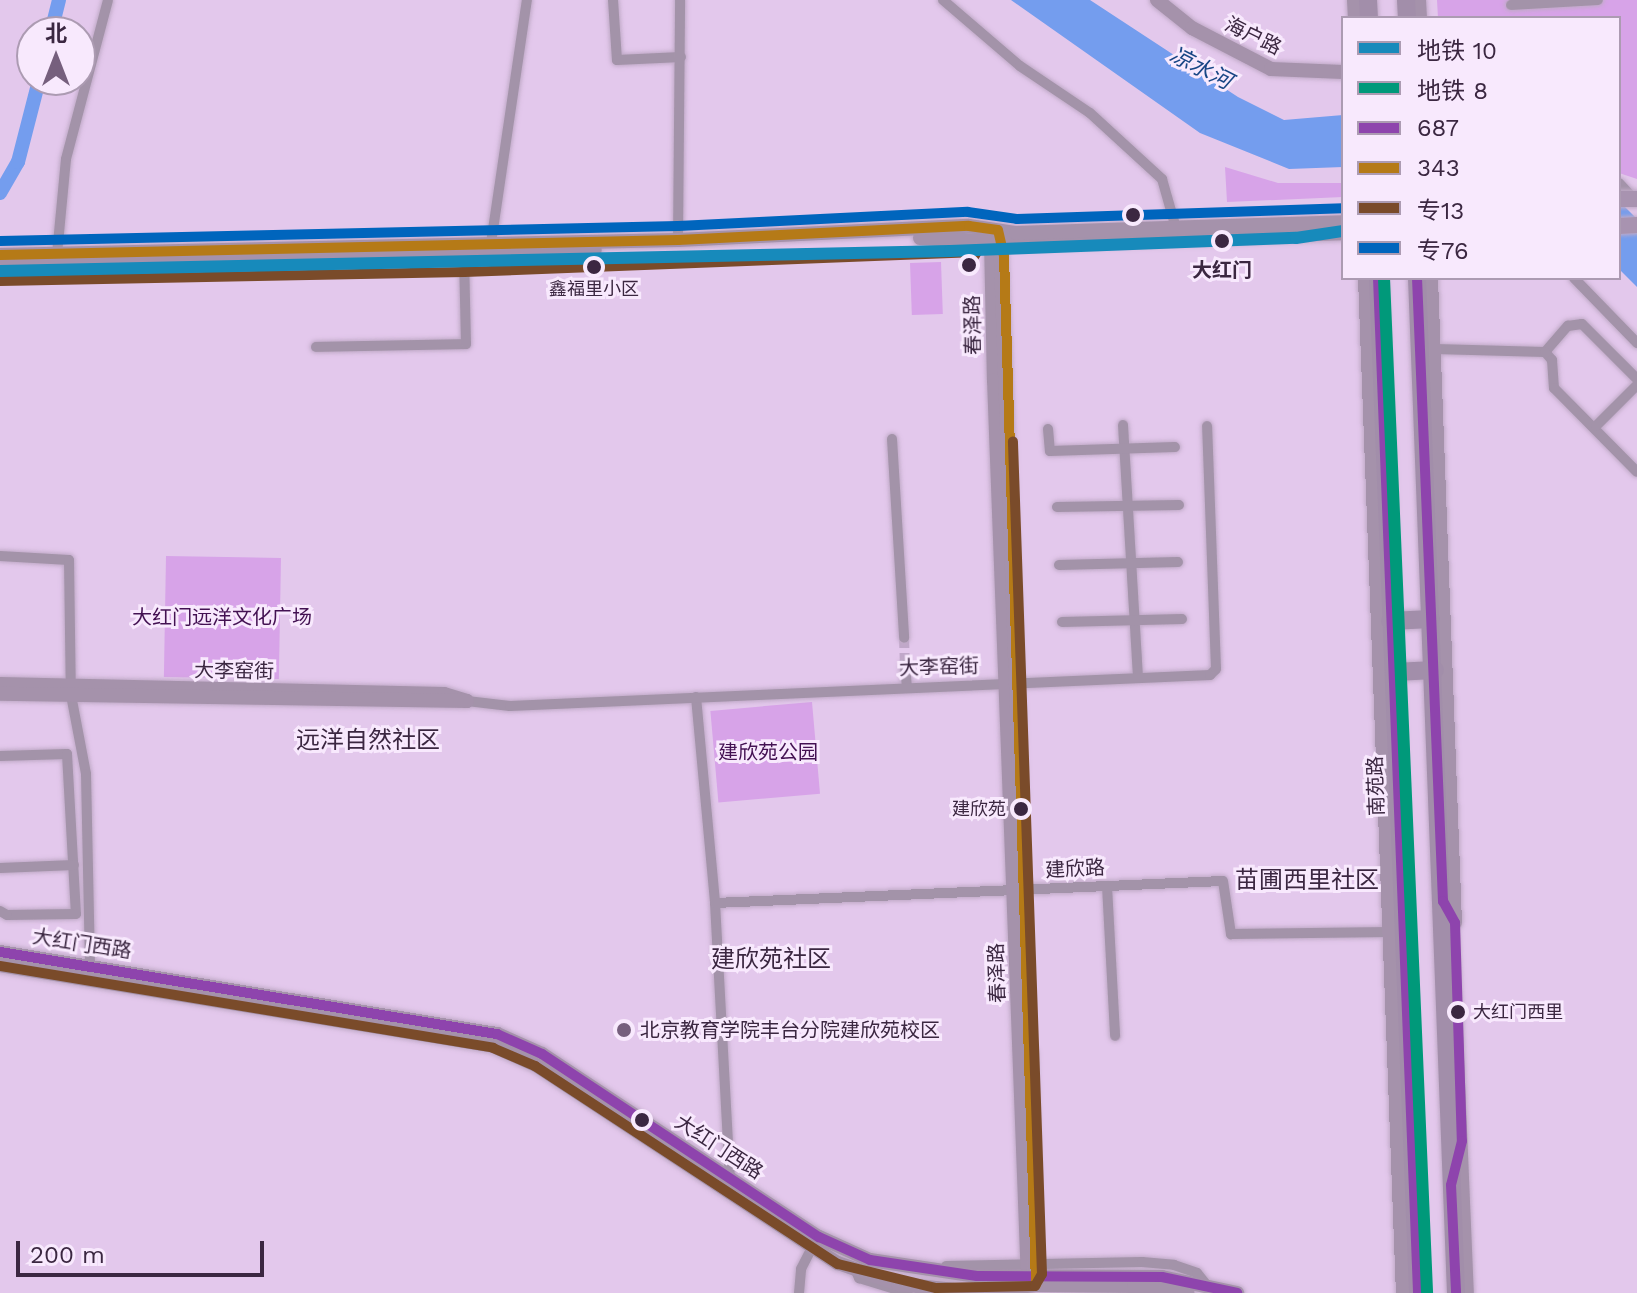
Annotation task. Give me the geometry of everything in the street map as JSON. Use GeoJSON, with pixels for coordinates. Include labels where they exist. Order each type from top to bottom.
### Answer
{"type":"FeatureCollection","features":[{"type":"Feature","properties":{"kind":"highway","name":"南苑路"},"geometry":{"type":"LineString","coordinates":[[1378,280],[1418,1293]]}},
{"type":"Feature","properties":{"kind":"highway"},"geometry":{"type":"LineString","coordinates":[[1417,280],[1435,670],[1456,1293]]}},
{"type":"Feature","properties":{"kind":"highway"},"geometry":{"type":"LineString","coordinates":[[1390,621],[1431,619]]}},
{"type":"Feature","properties":{"kind":"highway"},"geometry":{"type":"LineString","coordinates":[[1394,672],[1435,670]]}},
{"type":"Feature","properties":{"kind":"main road","name":"海户路"},"geometry":{"type":"LineString","coordinates":[[1157,0],[1192,28],[1271,69],[1341,72]]}},
{"type":"Feature","properties":{"kind":"main road"},"geometry":{"type":"LineString","coordinates":[[0,255],[678,240],[969,226],[998,237],[1341,222]]}},
{"type":"Feature","properties":{"kind":"main road"},"geometry":{"type":"LineString","coordinates":[[0,267],[464,258],[677,246],[998,237],[1341,233]]}},
{"type":"Feature","properties":{"kind":"main road","name":"春泽路"},"geometry":{"type":"LineString","coordinates":[[998,237],[1032,1279]]}},
{"type":"Feature","properties":{"kind":"main road"},"geometry":{"type":"LineString","coordinates":[[1365,280],[1403,1293]]}},
{"type":"Feature","properties":{"kind":"main road"},"geometry":{"type":"LineString","coordinates":[[1431,280],[1467,1293]]}},
{"type":"Feature","properties":{"kind":"main road","name":"大李窑街"},"geometry":{"type":"LineString","coordinates":[[0,684],[71,692]]}},
{"type":"Feature","properties":{"kind":"main road","name":"大李窑街"},"geometry":{"type":"LineString","coordinates":[[0,694],[71,692],[467,701]]}},
{"type":"Feature","properties":{"kind":"main road"},"geometry":{"type":"LineString","coordinates":[[1443,901],[1455,923]]}},
{"type":"Feature","properties":{"kind":"main road","name":"大红门西路"},"geometry":{"type":"LineString","coordinates":[[0,952],[497,1034],[542,1054],[832,1244],[870,1260],[938,1274],[1134,1286],[1188,1293]]}},
{"type":"Feature","properties":{"kind":"main road","name":"大红门西路"},"geometry":{"type":"LineString","coordinates":[[0,965],[493,1046],[536,1065],[812,1247],[856,1271],[930,1291],[953,1292],[1032,1279],[1162,1277],[1205,1283],[1237,1293]]}},
{"type":"Feature","properties":{"kind":"main road"},"geometry":{"type":"LineString","coordinates":[[1451,1185],[1462,1141]]}},
{"type":"Feature","properties":{"kind":"street"},"geometry":{"type":"LineString","coordinates":[[57,254],[66,159],[108,0]]}},
{"type":"Feature","properties":{"kind":"street"},"geometry":{"type":"LineString","coordinates":[[491,243],[527,0]]}},
{"type":"Feature","properties":{"kind":"street"},"geometry":{"type":"LineString","coordinates":[[613,0],[617,60],[681,57]]}},
{"type":"Feature","properties":{"kind":"street"},"geometry":{"type":"LineString","coordinates":[[678,240],[680,0]]}},
{"type":"Feature","properties":{"kind":"street"},"geometry":{"type":"LineString","coordinates":[[943,0],[1020,66],[1090,113],[1162,179],[1176,228]]}},
{"type":"Feature","properties":{"kind":"street"},"geometry":{"type":"LineString","coordinates":[[1511,5],[1598,0]]}},
{"type":"Feature","properties":{"kind":"street"},"geometry":{"type":"LineString","coordinates":[[1621,185],[1637,200]]}},
{"type":"Feature","properties":{"kind":"street"},"geometry":{"type":"LineString","coordinates":[[316,347],[466,344],[464,258]]}},
{"type":"Feature","properties":{"kind":"street"},"geometry":{"type":"LineString","coordinates":[[1576,280],[1637,343]]}},
{"type":"Feature","properties":{"kind":"street"},"geometry":{"type":"LineString","coordinates":[[1545,352],[1568,326],[1582,324],[1637,382],[1596,426]]}},
{"type":"Feature","properties":{"kind":"street"},"geometry":{"type":"LineString","coordinates":[[1435,349],[1545,352],[1552,360],[1554,388],[1596,426],[1637,472]]}},
{"type":"Feature","properties":{"kind":"street"},"geometry":{"type":"LineString","coordinates":[[1123,425],[1138,678]]}},
{"type":"Feature","properties":{"kind":"street","name":"大李窑街"},"geometry":{"type":"LineString","coordinates":[[467,701],[510,706],[1210,675],[1216,669],[1207,426]]}},
{"type":"Feature","properties":{"kind":"street"},"geometry":{"type":"LineString","coordinates":[[1048,429],[1050,451],[1175,447]]}},
{"type":"Feature","properties":{"kind":"street"},"geometry":{"type":"LineString","coordinates":[[892,439],[904,638]]}},
{"type":"Feature","properties":{"kind":"street"},"geometry":{"type":"LineString","coordinates":[[1057,507],[1179,505]]}},
{"type":"Feature","properties":{"kind":"street"},"geometry":{"type":"LineString","coordinates":[[0,556],[69,560],[71,692],[86,774],[90,965]]}},
{"type":"Feature","properties":{"kind":"street"},"geometry":{"type":"LineString","coordinates":[[1059,565],[1178,562]]}},
{"type":"Feature","properties":{"kind":"street"},"geometry":{"type":"LineString","coordinates":[[1062,622],[1182,619]]}},
{"type":"Feature","properties":{"kind":"street"},"geometry":{"type":"LineString","coordinates":[[905,665],[907,687]]}},
{"type":"Feature","properties":{"kind":"street"},"geometry":{"type":"LineString","coordinates":[[696,697],[715,903],[730,1179]]}},
{"type":"Feature","properties":{"kind":"street"},"geometry":{"type":"LineString","coordinates":[[0,756],[67,754],[76,914],[0,911]]}},
{"type":"Feature","properties":{"kind":"street"},"geometry":{"type":"LineString","coordinates":[[69,774],[86,774]]}},
{"type":"Feature","properties":{"kind":"street"},"geometry":{"type":"LineString","coordinates":[[0,868],[74,865]]}},
{"type":"Feature","properties":{"kind":"street","name":"建欣路"},"geometry":{"type":"LineString","coordinates":[[715,903],[1223,881],[1231,934],[1390,932]]}},
{"type":"Feature","properties":{"kind":"street"},"geometry":{"type":"LineString","coordinates":[[1107,886],[1115,1036]]}},
{"type":"Feature","properties":{"kind":"street"},"geometry":{"type":"LineString","coordinates":[[799,1293],[801,1269],[812,1247]]}},
{"type":"Feature","properties":{"kind":"street"},"geometry":{"type":"LineString","coordinates":[[856,1271],[859,1278],[908,1293]]}},
{"type":"Feature","properties":{"kind":"green space"},"geometry":{"type":"Polygon","coordinates":[[[1437,0],[1637,0],[1637,179],[1621,174],[1621,16],[1438,16],[1437,0]]]}},
{"type":"Feature","properties":{"kind":"green space"},"geometry":{"type":"Polygon","coordinates":[[[1225,167],[1278,183],[1341,183],[1341,197],[1227,202],[1225,167]]]}},
{"type":"Feature","properties":{"kind":"green space"},"geometry":{"type":"Polygon","coordinates":[[[941,262],[943,314],[912,315],[910,263],[941,262]]]}},
{"type":"Feature","properties":{"kind":"green space","name":"大红门远洋文化广场"},"geometry":{"type":"Polygon","coordinates":[[[166,556],[281,558],[279,679],[164,677],[166,556]]]}},
{"type":"Feature","properties":{"kind":"green space","name":"建欣苑公园"},"geometry":{"type":"Polygon","coordinates":[[[812,702],[820,794],[718,803],[710,711],[812,702]]]}},
{"type":"Feature","properties":{"kind":"water"},"geometry":{"type":"Polygon","coordinates":[[[1011,0],[1090,0],[1238,97],[1284,120],[1341,115],[1341,167],[1289,169],[1200,133],[1011,0]]]}},
{"type":"Feature","properties":{"kind":"water"},"geometry":{"type":"Polygon","coordinates":[[[1621,203],[1637,219],[1637,287],[1621,271],[1621,203]]]}},
{"type":"Feature","properties":{"kind":"waterway"},"geometry":{"type":"LineString","coordinates":[[55,16],[59,0]]}},
{"type":"Feature","properties":{"kind":"waterway"},"geometry":{"type":"LineString","coordinates":[[0,193],[18,162],[35,96]]}},
{"type":"Feature","properties":{"kind":"tunnel"},"geometry":{"type":"LineString","coordinates":[[904,638],[905,665]]}},
{"type":"Feature","properties":{"kind":"metro line","name":"10"},"geometry":{"type":"LineString","coordinates":[[0,271],[950,251],[1296,238],[1341,231]]}},
{"type":"Feature","properties":{"kind":"metro line","name":"8"},"geometry":{"type":"LineString","coordinates":[[1384,280],[1427,1293]]}},
{"type":"Feature","properties":{"kind":"transit line","name":"专76"},"geometry":{"type":"LineString","coordinates":[[0,241],[678,226],[968,212],[1017,219],[1341,208]]}},
{"type":"Feature","properties":{"kind":"transit line","name":"343"},"geometry":{"type":"LineString","coordinates":[[0,255],[678,240],[969,226],[998,230],[1004,255],[1036,1285]]}},
{"type":"Feature","properties":{"kind":"transit line","name":"专13"},"geometry":{"type":"LineString","coordinates":[[0,281],[464,272],[977,252],[969,265]]}},
{"type":"Feature","properties":{"kind":"transit line","name":"687"},"geometry":{"type":"LineString","coordinates":[[1378,280],[1418,1293]]}},
{"type":"Feature","properties":{"kind":"transit line","name":"687"},"geometry":{"type":"LineString","coordinates":[[1417,280],[1443,901],[1455,923],[1462,1141],[1451,1185],[1456,1293]]}},
{"type":"Feature","properties":{"kind":"transit line","name":"专13"},"geometry":{"type":"LineString","coordinates":[[0,966],[493,1048],[535,1066],[838,1264],[936,1288],[1035,1286],[1042,1274],[1013,442]]}},
{"type":"Feature","properties":{"kind":"transit line","name":"687"},"geometry":{"type":"LineString","coordinates":[[0,952],[497,1034],[542,1054],[819,1237],[870,1260],[977,1276],[1162,1277],[1237,1293]]}},
{"type":"Feature","properties":{"kind":"place","name":"大红门"},"geometry":{"type":"Point","coordinates":[1222,241]}},
{"type":"Feature","properties":{"kind":"place","name":"鑫福里小区"},"geometry":{"type":"Point","coordinates":[594,267]}},
{"type":"Feature","properties":{"kind":"place","name":"建欣苑"},"geometry":{"type":"Point","coordinates":[1021,809]}},
{"type":"Feature","properties":{"kind":"place","name":"大红门西里"},"geometry":{"type":"Point","coordinates":[1458,1012]}},
{"type":"Feature","properties":{"kind":"place","name":"北京教育学院丰台分院建欣苑校区"},"geometry":{"type":"Point","coordinates":[624,1030]}},
{"type":"Feature","properties":{"kind":"district","name":"远洋自然社区"},"geometry":{"type":"Point","coordinates":[368,741]}},
{"type":"Feature","properties":{"kind":"district","name":"苗圃西里社区"},"geometry":{"type":"Point","coordinates":[1307,881]}},
{"type":"Feature","properties":{"kind":"district","name":"建欣苑社区"},"geometry":{"type":"Point","coordinates":[771,960]}},
{"type":"Feature","properties":{"kind":"water label","name":"凉水河"},"geometry":{"type":"Point","coordinates":[1201,68]}}]}
